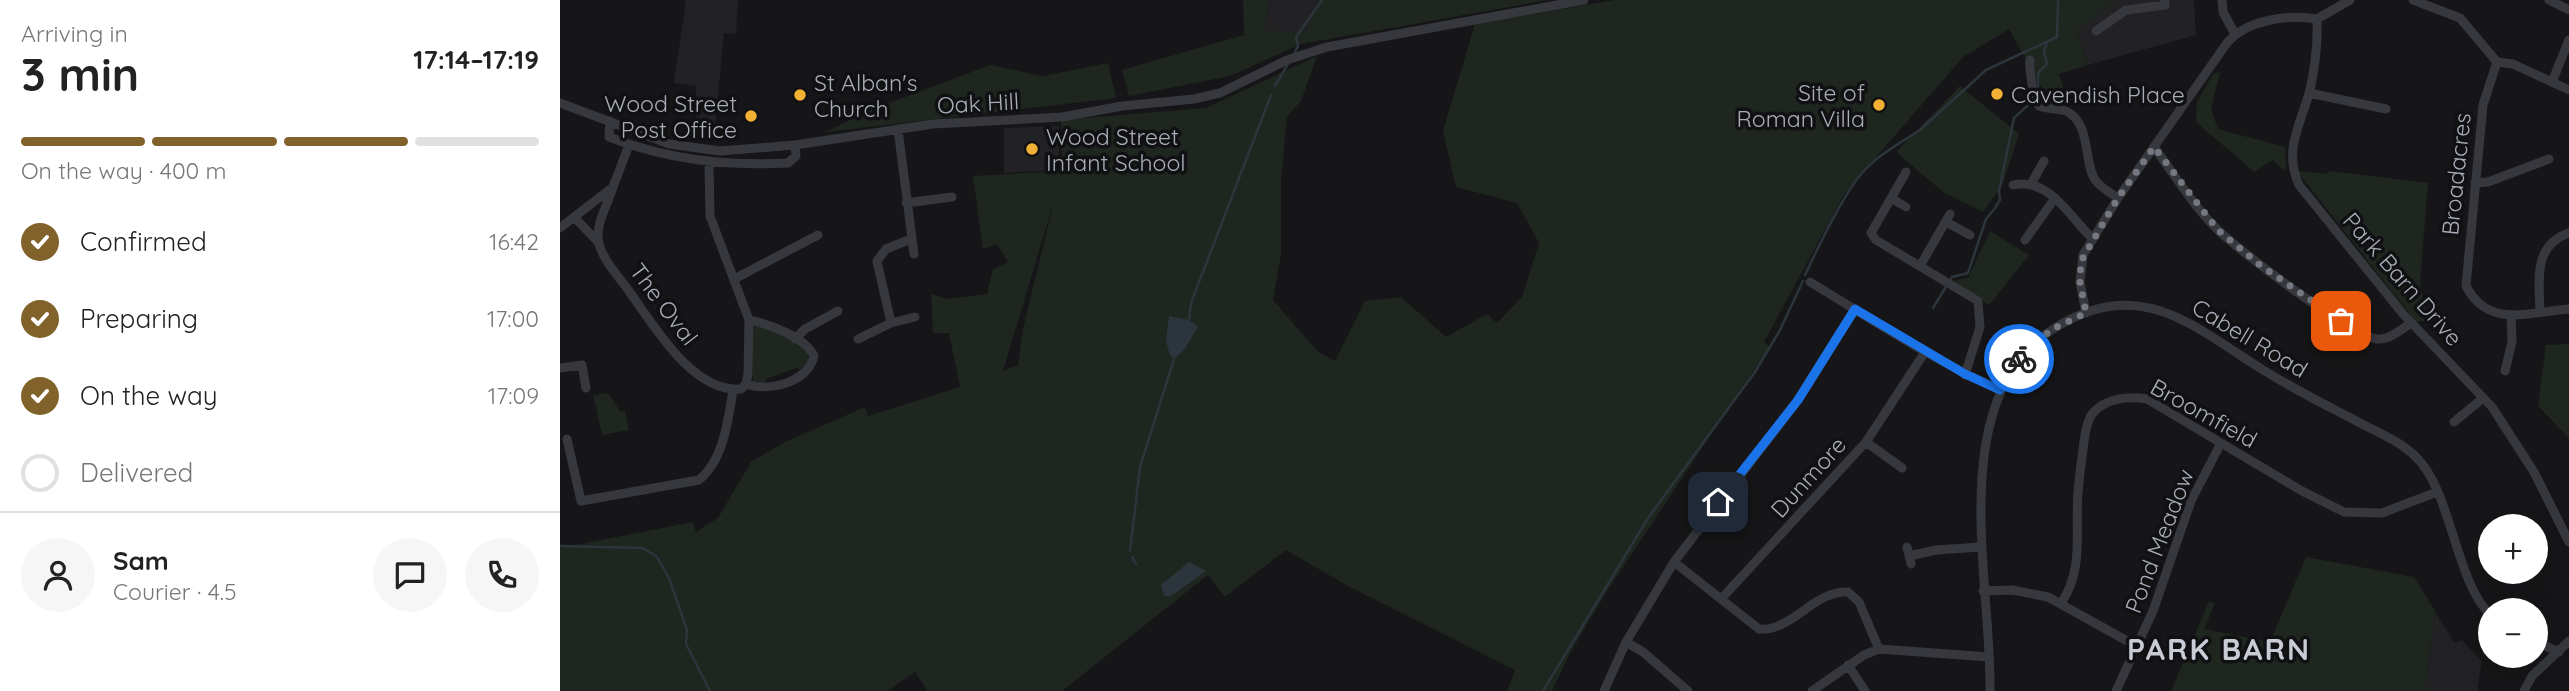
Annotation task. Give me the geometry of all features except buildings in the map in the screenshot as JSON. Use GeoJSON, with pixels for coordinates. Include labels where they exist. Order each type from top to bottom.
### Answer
{"type":"FeatureCollection","features":[{"type":"Feature","properties":{"kind":"street","name":"Oak Hill"},"geometry":{"type":"LineString","coordinates":[[560,103],[669,144],[693,149],[720,151],[795,145],[898,129],[1062,117],[1202,97],[1220,93],[1291,58],[1312,51],[1584,0]]}},
{"type":"Feature","properties":{"kind":"street"},"geometry":{"type":"LineString","coordinates":[[2096,31],[2126,10],[2165,5],[2165,0]]}},
{"type":"Feature","properties":{"kind":"street"},"geometry":{"type":"LineString","coordinates":[[2222,0],[2223,12],[2235,34]]}},
{"type":"Feature","properties":{"kind":"street"},"geometry":{"type":"LineString","coordinates":[[2086,313],[2079,272],[2081,261],[2118,198],[2235,34],[2266,22],[2305,16],[2317,19],[2350,0]]}},
{"type":"Feature","properties":{"kind":"street"},"geometry":{"type":"LineString","coordinates":[[2413,0],[2460,18],[2497,62],[2513,65],[2569,90]]}},
{"type":"Feature","properties":{"kind":"street"},"geometry":{"type":"LineString","coordinates":[[2549,0],[2569,10]]}},
{"type":"Feature","properties":{"kind":"street","name":"Park Barn Drive"},"geometry":{"type":"LineString","coordinates":[[2317,19],[2317,42],[2309,93],[2292,145],[2294,173],[2313,202],[2411,323],[2483,398],[2528,462],[2569,542]]}},
{"type":"Feature","properties":{"kind":"street"},"geometry":{"type":"LineString","coordinates":[[2552,82],[2569,40]]}},
{"type":"Feature","properties":{"kind":"street"},"geometry":{"type":"LineString","coordinates":[[2030,60],[2028,70],[2034,85],[2031,96],[2039,106],[2064,110],[2073,116],[2089,146],[2088,159],[2095,181],[2118,198]]}},
{"type":"Feature","properties":{"kind":"street","name":"Broadacres"},"geometry":{"type":"LineString","coordinates":[[2497,62],[2483,105],[2466,286],[2483,309],[2496,314],[2569,309]]}},
{"type":"Feature","properties":{"kind":"street"},"geometry":{"type":"LineString","coordinates":[[2309,93],[2386,109]]}},
{"type":"Feature","properties":{"kind":"street"},"geometry":{"type":"LineString","coordinates":[[610,121],[607,128],[609,137],[668,156],[709,163],[788,163],[796,156],[795,145]]}},
{"type":"Feature","properties":{"kind":"street"},"geometry":{"type":"LineString","coordinates":[[898,129],[915,254]]}},
{"type":"Feature","properties":{"kind":"street"},"geometry":{"type":"LineString","coordinates":[[598,242],[599,229],[629,145]]}},
{"type":"Feature","properties":{"kind":"street"},"geometry":{"type":"LineString","coordinates":[[2154,147],[2218,230],[2260,265],[2354,330],[2379,339],[2411,323]]}},
{"type":"Feature","properties":{"kind":"street"},"geometry":{"type":"LineString","coordinates":[[2475,183],[2488,182],[2549,159]]}},
{"type":"Feature","properties":{"kind":"street"},"geometry":{"type":"LineString","coordinates":[[2031,184],[2044,161]]}},
{"type":"Feature","properties":{"kind":"street"},"geometry":{"type":"LineString","coordinates":[[709,163],[710,216],[750,320],[746,384]]}},
{"type":"Feature","properties":{"kind":"street"},"geometry":{"type":"LineString","coordinates":[[1906,172],[1871,233],[1876,240],[1978,301],[1980,327],[1965,374]]}},
{"type":"Feature","properties":{"kind":"street"},"geometry":{"type":"LineString","coordinates":[[2013,185],[2031,184],[2055,198],[2093,239]]}},
{"type":"Feature","properties":{"kind":"street"},"geometry":{"type":"LineString","coordinates":[[560,228],[613,187]]}},
{"type":"Feature","properties":{"kind":"street"},"geometry":{"type":"LineString","coordinates":[[906,202],[951,197]]}},
{"type":"Feature","properties":{"kind":"street"},"geometry":{"type":"LineString","coordinates":[[1891,198],[1906,207]]}},
{"type":"Feature","properties":{"kind":"street"},"geometry":{"type":"LineString","coordinates":[[2025,240],[2055,198]]}},
{"type":"Feature","properties":{"kind":"street","name":"The Oval"},"geometry":{"type":"LineString","coordinates":[[574,217],[598,242],[611,266],[676,355],[712,382],[733,390]]}},
{"type":"Feature","properties":{"kind":"street"},"geometry":{"type":"LineString","coordinates":[[1920,266],[1948,218],[1970,235]]}},
{"type":"Feature","properties":{"kind":"street"},"geometry":{"type":"LineString","coordinates":[[2540,311],[2541,260],[2551,243],[2569,233]]}},
{"type":"Feature","properties":{"kind":"street"},"geometry":{"type":"LineString","coordinates":[[736,278],[818,236]]}},
{"type":"Feature","properties":{"kind":"street"},"geometry":{"type":"LineString","coordinates":[[891,323],[877,261],[886,249],[911,239]]}},
{"type":"Feature","properties":{"kind":"street"},"geometry":{"type":"LineString","coordinates":[[1810,282],[1925,352],[2000,390]]}},
{"type":"Feature","properties":{"kind":"street","name":"Cabell Road"},"geometry":{"type":"LineString","coordinates":[[1990,691],[1981,547],[1987,446],[2000,390],[2016,362],[2036,341],[2063,323],[2086,313],[2108,308],[2139,307],[2164,311],[2188,320],[2270,374],[2398,442],[2421,462],[2437,492],[2469,576],[2481,598]]}},
{"type":"Feature","properties":{"kind":"street"},"geometry":{"type":"LineString","coordinates":[[1604,691],[1626,642],[1674,562],[1798,400],[1855,309]]}},
{"type":"Feature","properties":{"kind":"street"},"geometry":{"type":"LineString","coordinates":[[795,339],[805,329],[838,311]]}},
{"type":"Feature","properties":{"kind":"street"},"geometry":{"type":"LineString","coordinates":[[2505,371],[2512,342],[2511,315]]}},
{"type":"Feature","properties":{"kind":"street"},"geometry":{"type":"LineString","coordinates":[[858,339],[891,323],[915,317]]}},
{"type":"Feature","properties":{"kind":"street"},"geometry":{"type":"LineString","coordinates":[[567,439],[581,501],[699,480],[711,471],[717,458],[733,390],[746,384],[769,387],[802,375],[814,356],[808,347],[795,339],[763,322],[750,320]]}},
{"type":"Feature","properties":{"kind":"street","name":"Dunmore"},"geometry":{"type":"LineString","coordinates":[[1721,599],[1866,442],[1925,352]]}},
{"type":"Feature","properties":{"kind":"street"},"geometry":{"type":"LineString","coordinates":[[560,368],[582,365],[586,388]]}},
{"type":"Feature","properties":{"kind":"street","name":"Broomfield"},"geometry":{"type":"LineString","coordinates":[[2062,603],[2071,587],[2076,567],[2078,493],[2085,435],[2092,415],[2104,405],[2122,398],[2147,399],[2344,512],[2382,513],[2437,492]]}},
{"type":"Feature","properties":{"kind":"street"},"geometry":{"type":"LineString","coordinates":[[2454,422],[2483,398]]}},
{"type":"Feature","properties":{"kind":"street","name":"Dunmore"},"geometry":{"type":"LineString","coordinates":[[1866,442],[1904,468]]}},
{"type":"Feature","properties":{"kind":"street","name":"Pond Meadow"},"geometry":{"type":"LineString","coordinates":[[2116,691],[2138,647],[2191,501],[2221,443]]}},
{"type":"Feature","properties":{"kind":"street"},"geometry":{"type":"LineString","coordinates":[[1909,556],[1936,550],[1981,547]]}},
{"type":"Feature","properties":{"kind":"street"},"geometry":{"type":"LineString","coordinates":[[1674,562],[1751,625],[1767,629],[1774,629],[1830,594],[1847,592],[1859,602],[1879,649]]}},
{"type":"Feature","properties":{"kind":"street"},"geometry":{"type":"LineString","coordinates":[[1983,591],[2035,593],[2062,603],[2138,647]]}},
{"type":"Feature","properties":{"kind":"street"},"geometry":{"type":"LineString","coordinates":[[1626,642],[1643,652],[1688,691]]}},
{"type":"Feature","properties":{"kind":"street"},"geometry":{"type":"LineString","coordinates":[[2524,691],[2532,676],[2569,642]]}},
{"type":"Feature","properties":{"kind":"street"},"geometry":{"type":"LineString","coordinates":[[2548,647],[2559,652]]}},
{"type":"Feature","properties":{"kind":"street"},"geometry":{"type":"LineString","coordinates":[[1812,691],[1848,665],[1879,649],[1989,657]]}},
{"type":"Feature","properties":{"kind":"street"},"geometry":{"type":"LineString","coordinates":[[1848,665],[1865,691]]}},
{"type":"Feature","properties":{"kind":"shaded area"},"geometry":{"type":"Polygon","coordinates":[[[686,0],[738,0],[736,34],[724,33],[715,127],[696,126],[696,86],[674,83],[686,0]]]}},
{"type":"Feature","properties":{"kind":"shaded area"},"geometry":{"type":"Polygon","coordinates":[[[1243,0],[1270,0],[1264,31],[1305,33],[1319,0],[1548,0],[1301,44],[1230,76],[1129,96],[1122,70],[1244,35],[1243,0]]]}},
{"type":"Feature","properties":{"kind":"shaded area"},"geometry":{"type":"Polygon","coordinates":[[[1270,0],[1319,0],[1305,33],[1264,32],[1270,0]]]}},
{"type":"Feature","properties":{"kind":"shaded area"},"geometry":{"type":"Polygon","coordinates":[[[1614,0],[2118,0],[2077,30],[2088,65],[2059,74],[2068,103],[2051,105],[2009,29],[1963,57],[1845,193],[1764,342],[1770,346],[1607,591],[1570,653],[1552,691],[1507,691],[1515,670],[1348,586],[1286,550],[1225,597],[1208,575],[1062,691],[928,691],[915,672],[887,691],[560,691],[560,548],[693,522],[696,532],[718,518],[751,462],[785,442],[865,407],[868,416],[960,387],[949,333],[933,333],[931,294],[949,299],[987,294],[993,269],[1008,262],[997,244],[983,249],[973,176],[1062,171],[1061,120],[1206,108],[1317,56],[1301,101],[1287,117],[1281,180],[1281,254],[1273,300],[1318,352],[1335,361],[1365,301],[1401,297],[1446,337],[1487,314],[1497,323],[1522,297],[1539,243],[1517,203],[1456,187],[1443,131],[1475,24],[1614,0]],[[1054,201],[1003,371],[1018,365],[1023,329],[1054,201]]]}},
{"type":"Feature","properties":{"kind":"shaded area"},"geometry":{"type":"Polygon","coordinates":[[[2118,0],[2194,0],[2196,35],[2088,65],[2077,30],[2118,0]]]}},
{"type":"Feature","properties":{"kind":"shaded area"},"geometry":{"type":"Polygon","coordinates":[[[1108,63],[1116,98],[826,132],[868,111],[990,65],[1043,76],[1108,63]]]}},
{"type":"Feature","properties":{"kind":"shaded area"},"geometry":{"type":"Polygon","coordinates":[[[2220,72],[2211,109],[2218,129],[2285,147],[2286,168],[2283,170],[2273,160],[2254,172],[2196,122],[2197,102],[2213,74],[2220,72]]]}},
{"type":"Feature","properties":{"kind":"shaded area"},"geometry":{"type":"Polygon","coordinates":[[[1960,86],[2019,134],[2002,186],[1983,212],[1943,192],[1896,152],[1960,86]]]}},
{"type":"Feature","properties":{"kind":"shaded area","name":"Wood Street Infant School"},"geometry":{"type":"Polygon","coordinates":[[[1059,126],[1059,170],[1004,173],[1004,128],[1059,126]]]}},
{"type":"Feature","properties":{"kind":"shaded area"},"geometry":{"type":"Polygon","coordinates":[[[2297,171],[2328,174],[2329,171],[2428,183],[2420,283],[2428,321],[2416,322],[2297,171]]]}},
{"type":"Feature","properties":{"kind":"shaded area"},"geometry":{"type":"Polygon","coordinates":[[[1990,231],[2029,255],[1989,305],[1952,281],[1968,278],[1990,231]]]}},
{"type":"Feature","properties":{"kind":"shaded area"},"geometry":{"type":"Polygon","coordinates":[[[1169,316],[1189,320],[1198,327],[1184,350],[1174,359],[1170,356],[1166,341],[1169,316]]]}},
{"type":"Feature","properties":{"kind":"shaded area"},"geometry":{"type":"Polygon","coordinates":[[[757,325],[768,327],[804,348],[808,352],[808,361],[800,370],[797,368],[766,379],[765,383],[753,381],[752,330],[757,325]]]}},
{"type":"Feature","properties":{"kind":"shaded area"},"geometry":{"type":"Polygon","coordinates":[[[2569,344],[2569,438],[2538,406],[2546,345],[2569,344]]]}},
{"type":"Feature","properties":{"kind":"shaded area"},"geometry":{"type":"Polygon","coordinates":[[[608,393],[620,411],[625,411],[629,430],[602,435],[593,395],[608,393]]]}},
{"type":"Feature","properties":{"kind":"shaded area"},"geometry":{"type":"Polygon","coordinates":[[[2306,557],[2414,577],[2435,611],[2425,691],[2171,691],[2209,601],[2215,603],[2204,629],[2270,642],[2306,557]]]}},
{"type":"Feature","properties":{"kind":"shaded area"},"geometry":{"type":"Polygon","coordinates":[[[1189,562],[1206,571],[1170,597],[1164,595],[1161,585],[1189,562]]]}},
{"type":"Feature","properties":{"kind":"shaded area"},"geometry":{"type":"Polygon","coordinates":[[[2435,611],[2454,643],[2462,640],[2478,657],[2478,668],[2481,668],[2477,691],[2425,691],[2435,611]]]}},
{"type":"Feature","properties":{"kind":"waterway"},"geometry":{"type":"LineString","coordinates":[[1293,56],[1298,46],[1296,37],[1322,0]]}},
{"type":"Feature","properties":{"kind":"waterway"},"geometry":{"type":"LineString","coordinates":[[1805,275],[1840,206],[1864,171],[1920,130],[1986,70],[2057,37],[2058,0]]}},
{"type":"Feature","properties":{"kind":"waterway"},"geometry":{"type":"LineString","coordinates":[[1996,206],[2000,200],[1999,191],[2014,118],[2038,96],[2038,73],[2047,64],[2044,52],[2047,42]]}},
{"type":"Feature","properties":{"kind":"waterway"},"geometry":{"type":"LineString","coordinates":[[1275,86],[1289,62]]}},
{"type":"Feature","properties":{"kind":"waterway"},"geometry":{"type":"LineString","coordinates":[[1189,320],[1191,303],[1271,95]]}},
{"type":"Feature","properties":{"kind":"waterway"},"geometry":{"type":"LineString","coordinates":[[1933,308],[1952,277],[1968,273],[1986,219],[1996,207]]}},
{"type":"Feature","properties":{"kind":"waterway"},"geometry":{"type":"LineString","coordinates":[[1543,691],[1648,518],[1755,372],[1780,330],[1803,281]]}},
{"type":"Feature","properties":{"kind":"waterway"},"geometry":{"type":"LineString","coordinates":[[1130,551],[1140,467],[1174,359]]}},
{"type":"Feature","properties":{"kind":"waterway"},"geometry":{"type":"LineString","coordinates":[[560,546],[643,548],[657,557],[669,578],[687,630],[686,644],[710,691]]}},
{"type":"Feature","properties":{"kind":"waterway"},"geometry":{"type":"LineString","coordinates":[[1132,557],[1136,564]]}},
{"type":"Feature","properties":{"kind":"way so far"},"geometry":{"type":"LineString","coordinates":[[2019,359],[2051,330],[2086,313],[2079,272],[2083,255],[2154,147],[2192,201],[2218,230],[2260,265],[2341,321]]}},
{"type":"Feature","properties":{"kind":"place","name":"Cavendish Place"},"geometry":{"type":"Point","coordinates":[1997,94]}},
{"type":"Feature","properties":{"kind":"place","name":"St Alban's Church"},"geometry":{"type":"Point","coordinates":[800,95]}},
{"type":"Feature","properties":{"kind":"place","name":"Site of Roman Villa"},"geometry":{"type":"Point","coordinates":[1879,105]}},
{"type":"Feature","properties":{"kind":"place","name":"Wood Street Post Office"},"geometry":{"type":"Point","coordinates":[751,116]}},
{"type":"Feature","properties":{"kind":"place","name":"Wood Street Infant School"},"geometry":{"type":"Point","coordinates":[1032,149]}},
{"type":"Feature","properties":{"kind":"district","name":"PARK BARN"},"geometry":{"type":"Point","coordinates":[2219,649]}},
{"type":"Feature","properties":{"kind":"route"},"geometry":{"type":"LineString","coordinates":[[1718,502],[1798,400],[1855,309],[1886,330],[1965,374],[2000,390],[2019,359]]}}]}
